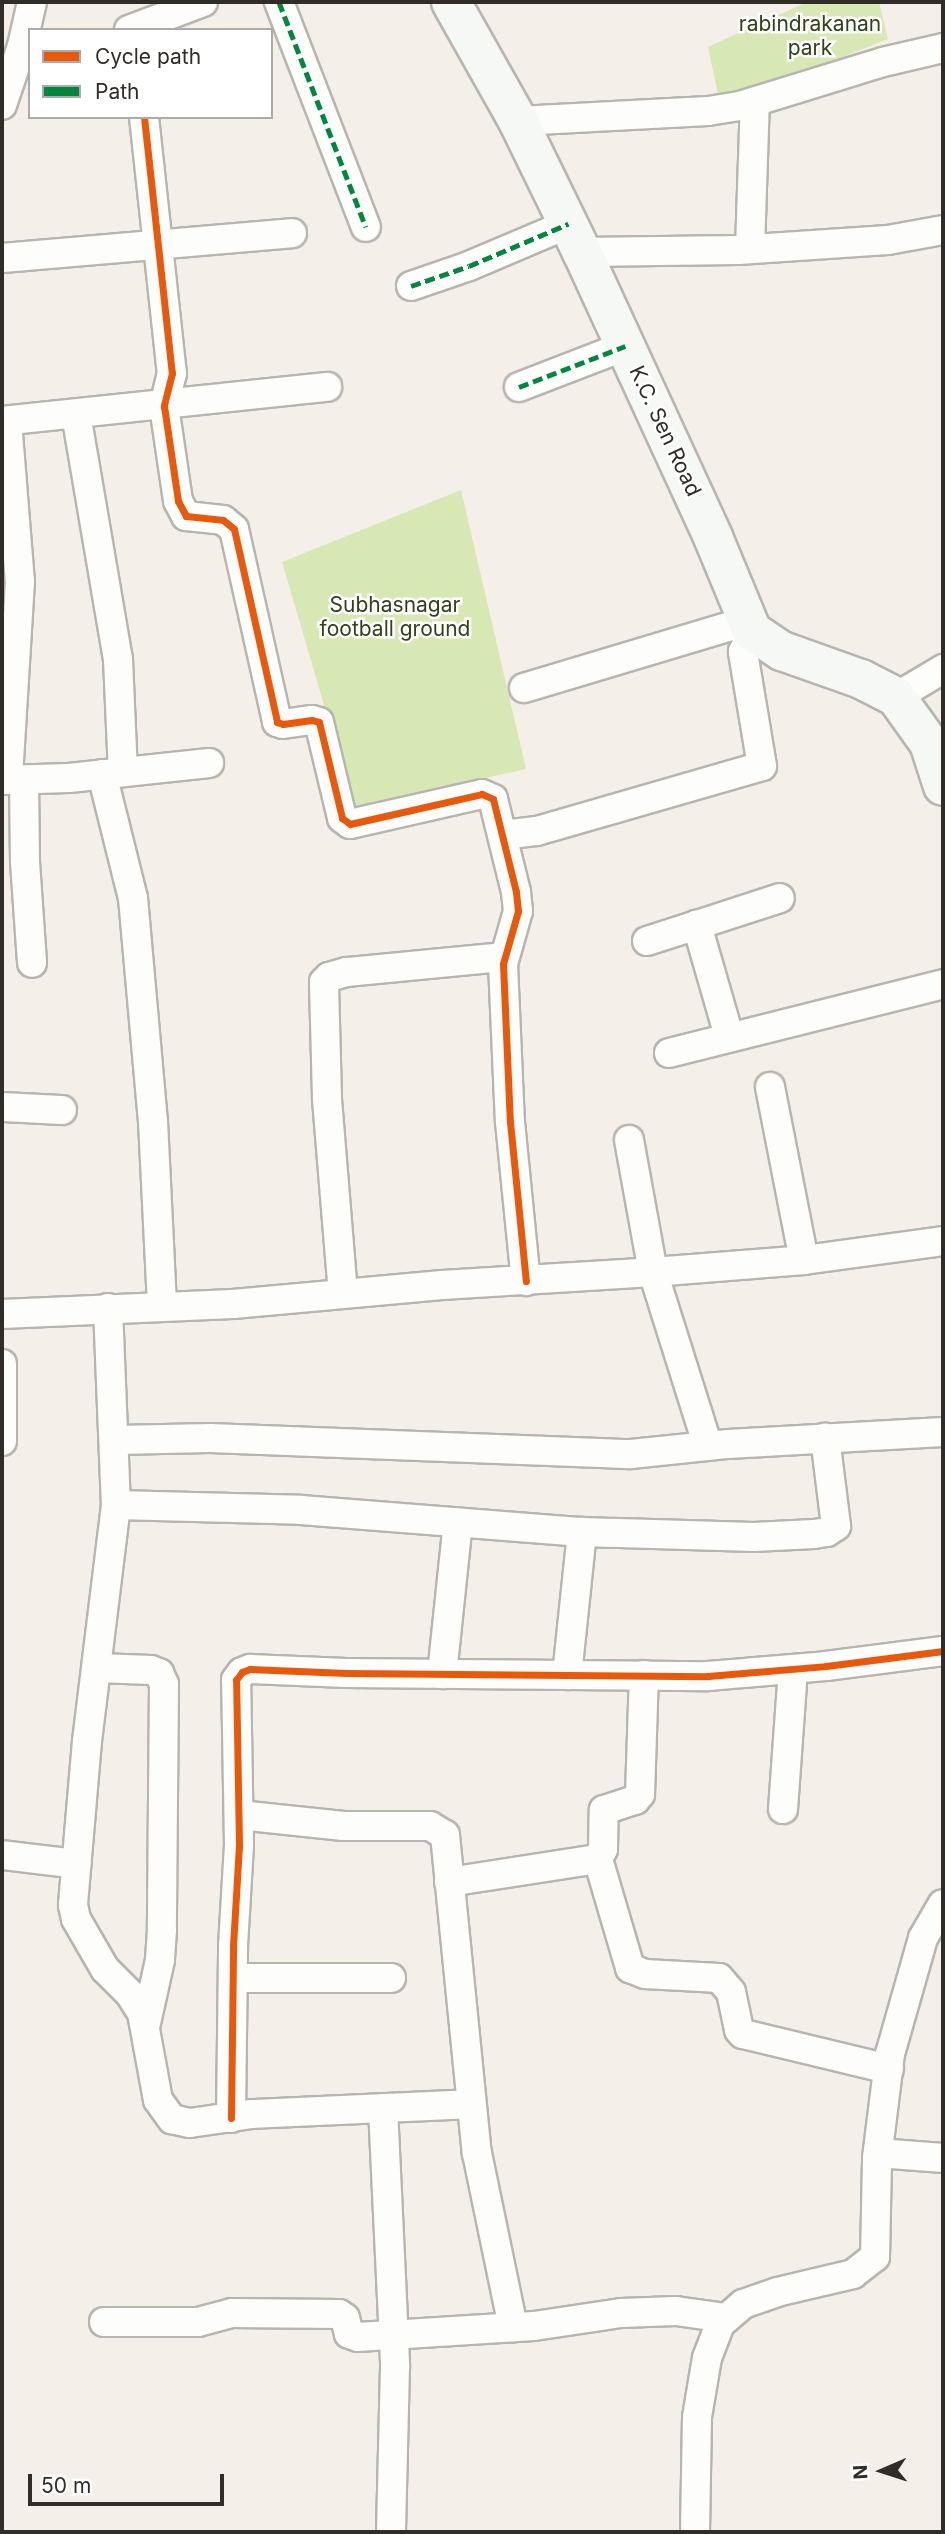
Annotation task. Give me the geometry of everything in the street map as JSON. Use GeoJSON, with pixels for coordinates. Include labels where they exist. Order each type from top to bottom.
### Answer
{"type":"FeatureCollection","features":[{"type":"Feature","properties":{"kind":"street"},"geometry":{"type":"LineString","coordinates":[[2,104],[32,2]]}},
{"type":"Feature","properties":{"kind":"street"},"geometry":{"type":"LineString","coordinates":[[135,28],[203,2]]}},
{"type":"Feature","properties":{"kind":"street"},"geometry":{"type":"LineString","coordinates":[[279,2],[366,227]]}},
{"type":"Feature","properties":{"kind":"street","name":"K.C. Sen Road"},"geometry":{"type":"LineString","coordinates":[[451,2],[518,121],[575,238],[713,537],[750,626]]}},
{"type":"Feature","properties":{"kind":"street"},"geometry":{"type":"LineString","coordinates":[[518,121],[708,111],[755,102],[883,62],[943,48]]}},
{"type":"Feature","properties":{"kind":"street"},"geometry":{"type":"LineString","coordinates":[[750,249],[755,102]]}},
{"type":"Feature","properties":{"kind":"street"},"geometry":{"type":"LineString","coordinates":[[144,119],[172,373],[164,406],[178,501],[186,516],[223,520],[234,529],[277,722],[319,722],[342,818],[350,824],[482,794],[493,799],[518,911],[517,923],[503,957],[510,1122],[526,1282]]}},
{"type":"Feature","properties":{"kind":"street"},"geometry":{"type":"LineString","coordinates":[[411,286],[470,266],[575,238],[750,249],[888,240],[943,230]]}},
{"type":"Feature","properties":{"kind":"street"},"geometry":{"type":"LineString","coordinates":[[2,258],[292,233]]}},
{"type":"Feature","properties":{"kind":"street"},"geometry":{"type":"LineString","coordinates":[[519,387],[625,346]]}},
{"type":"Feature","properties":{"kind":"street"},"geometry":{"type":"LineString","coordinates":[[32,963],[25,862],[11,780],[20,580],[4,421],[327,387]]}},
{"type":"Feature","properties":{"kind":"street"},"geometry":{"type":"LineString","coordinates":[[76,414],[118,659],[113,773],[133,898],[153,1121],[162,1306]]}},
{"type":"Feature","properties":{"kind":"street"},"geometry":{"type":"LineString","coordinates":[[503,835],[537,831],[762,765],[743,652],[750,626]]}},
{"type":"Feature","properties":{"kind":"street"},"geometry":{"type":"LineString","coordinates":[[524,688],[750,626]]}},
{"type":"Feature","properties":{"kind":"street"},"geometry":{"type":"LineString","coordinates":[[750,626],[782,650],[861,679],[896,697],[936,742],[943,786]]}},
{"type":"Feature","properties":{"kind":"street"},"geometry":{"type":"LineString","coordinates":[[896,697],[943,669]]}},
{"type":"Feature","properties":{"kind":"street"},"geometry":{"type":"LineString","coordinates":[[11,780],[209,763]]}},
{"type":"Feature","properties":{"kind":"street"},"geometry":{"type":"LineString","coordinates":[[647,941],[780,898]]}},
{"type":"Feature","properties":{"kind":"street"},"geometry":{"type":"LineString","coordinates":[[697,925],[729,1036]]}},
{"type":"Feature","properties":{"kind":"street"},"geometry":{"type":"LineString","coordinates":[[343,1294],[327,1098],[324,982],[329,977],[347,972],[503,957]]}},
{"type":"Feature","properties":{"kind":"street"},"geometry":{"type":"LineString","coordinates":[[669,1052],[943,984]]}},
{"type":"Feature","properties":{"kind":"street"},"geometry":{"type":"LineString","coordinates":[[770,1087],[804,1260]]}},
{"type":"Feature","properties":{"kind":"street"},"geometry":{"type":"LineString","coordinates":[[2,1107],[62,1110]]}},
{"type":"Feature","properties":{"kind":"street"},"geometry":{"type":"LineString","coordinates":[[629,1140],[653,1272],[708,1446]]}},
{"type":"Feature","properties":{"kind":"street"},"geometry":{"type":"LineString","coordinates":[[2,1314],[526,1282],[804,1260],[943,1241]]}},
{"type":"Feature","properties":{"kind":"street"},"geometry":{"type":"LineString","coordinates":[[108,1308],[116,1440],[116,1505],[87,1741],[73,1905],[76,1919],[105,1969],[131,1994],[145,2023],[158,2100],[167,2115],[179,2122],[190,2123],[231,2118],[471,2104]]}},
{"type":"Feature","properties":{"kind":"street"},"geometry":{"type":"LineString","coordinates":[[2,1364],[2,1441]]}},
{"type":"Feature","properties":{"kind":"street"},"geometry":{"type":"LineString","coordinates":[[116,1440],[210,1438],[585,1455],[943,1432]]}},
{"type":"Feature","properties":{"kind":"street"},"geometry":{"type":"LineString","coordinates":[[116,1505],[301,1510],[582,1532],[754,1537],[827,1532],[836,1526],[837,1520],[825,1438]]}},
{"type":"Feature","properties":{"kind":"street"},"geometry":{"type":"LineString","coordinates":[[442,1674],[458,1523]]}},
{"type":"Feature","properties":{"kind":"street"},"geometry":{"type":"LineString","coordinates":[[567,1675],[582,1532]]}},
{"type":"Feature","properties":{"kind":"street"},"geometry":{"type":"LineString","coordinates":[[231,2118],[239,1815],[236,1680],[240,1674],[250,1669],[708,1676],[943,1651]]}},
{"type":"Feature","properties":{"kind":"street"},"geometry":{"type":"LineString","coordinates":[[98,1668],[150,1670],[159,1673],[164,1684],[162,1930],[160,1960],[145,2023]]}},
{"type":"Feature","properties":{"kind":"street"},"geometry":{"type":"LineString","coordinates":[[783,1809],[793,1669]]}},
{"type":"Feature","properties":{"kind":"street"},"geometry":{"type":"LineString","coordinates":[[644,1675],[640,1794],[635,1800],[604,1810],[603,1849],[598,1859],[630,1968],[645,1974],[719,1978],[731,1992],[738,2027],[743,2034],[888,2069]]}},
{"type":"Feature","properties":{"kind":"street"},"geometry":{"type":"LineString","coordinates":[[239,1815],[301,1823],[436,1828],[447,1840],[477,2152],[513,2327]]}},
{"type":"Feature","properties":{"kind":"street"},"geometry":{"type":"LineString","coordinates":[[2,1856],[76,1864]]}},
{"type":"Feature","properties":{"kind":"street"},"geometry":{"type":"LineString","coordinates":[[449,1882],[598,1859]]}},
{"type":"Feature","properties":{"kind":"street"},"geometry":{"type":"LineString","coordinates":[[695,2532],[700,2389],[713,2339],[725,2318],[743,2304],[777,2292],[853,2274],[873,2261],[876,2246],[878,2152],[888,2069],[923,1938],[943,1904]]}},
{"type":"Feature","properties":{"kind":"street"},"geometry":{"type":"LineString","coordinates":[[233,1978],[391,1978]]}},
{"type":"Feature","properties":{"kind":"street"},"geometry":{"type":"LineString","coordinates":[[383,2108],[394,2335],[391,2532]]}},
{"type":"Feature","properties":{"kind":"street"},"geometry":{"type":"LineString","coordinates":[[878,2152],[943,2158]]}},
{"type":"Feature","properties":{"kind":"street"},"geometry":{"type":"LineString","coordinates":[[104,2322],[198,2322],[232,2313],[339,2314],[345,2318],[352,2337],[513,2327],[648,2312],[676,2311],[725,2318]]}},
{"type":"Feature","properties":{"kind":"green space","name":"rabindrakanan park"},"geometry":{"type":"Polygon","coordinates":[[[807,2],[879,2],[888,39],[810,70],[719,99],[708,47],[807,2]]]}},
{"type":"Feature","properties":{"kind":"green space","name":"Subhasnagar football ground"},"geometry":{"type":"Polygon","coordinates":[[[461,490],[526,769],[354,807],[282,562],[461,490]]]}},
{"type":"Feature","properties":{"kind":"marked path"},"geometry":{"type":"LineString","coordinates":[[279,2],[366,227]]}},
{"type":"Feature","properties":{"kind":"marked path"},"geometry":{"type":"LineString","coordinates":[[411,286],[469,266],[568,224]]}},
{"type":"Feature","properties":{"kind":"marked path"},"geometry":{"type":"LineString","coordinates":[[519,387],[625,346]]}},
{"type":"Feature","properties":{"kind":"cycle path"},"geometry":{"type":"LineString","coordinates":[[144,119],[172,373],[164,406],[178,501],[186,516],[223,520],[234,529],[277,722],[319,722],[342,818],[350,824],[482,794],[493,799],[516,892],[518,911],[503,964],[510,1122],[526,1281]]}},
{"type":"Feature","properties":{"kind":"cycle path"},"geometry":{"type":"LineString","coordinates":[[231,2118],[233,1946],[239,1845],[236,1680],[242,1672],[250,1669],[346,1673],[708,1676],[826,1666],[943,1651]]}}]}
